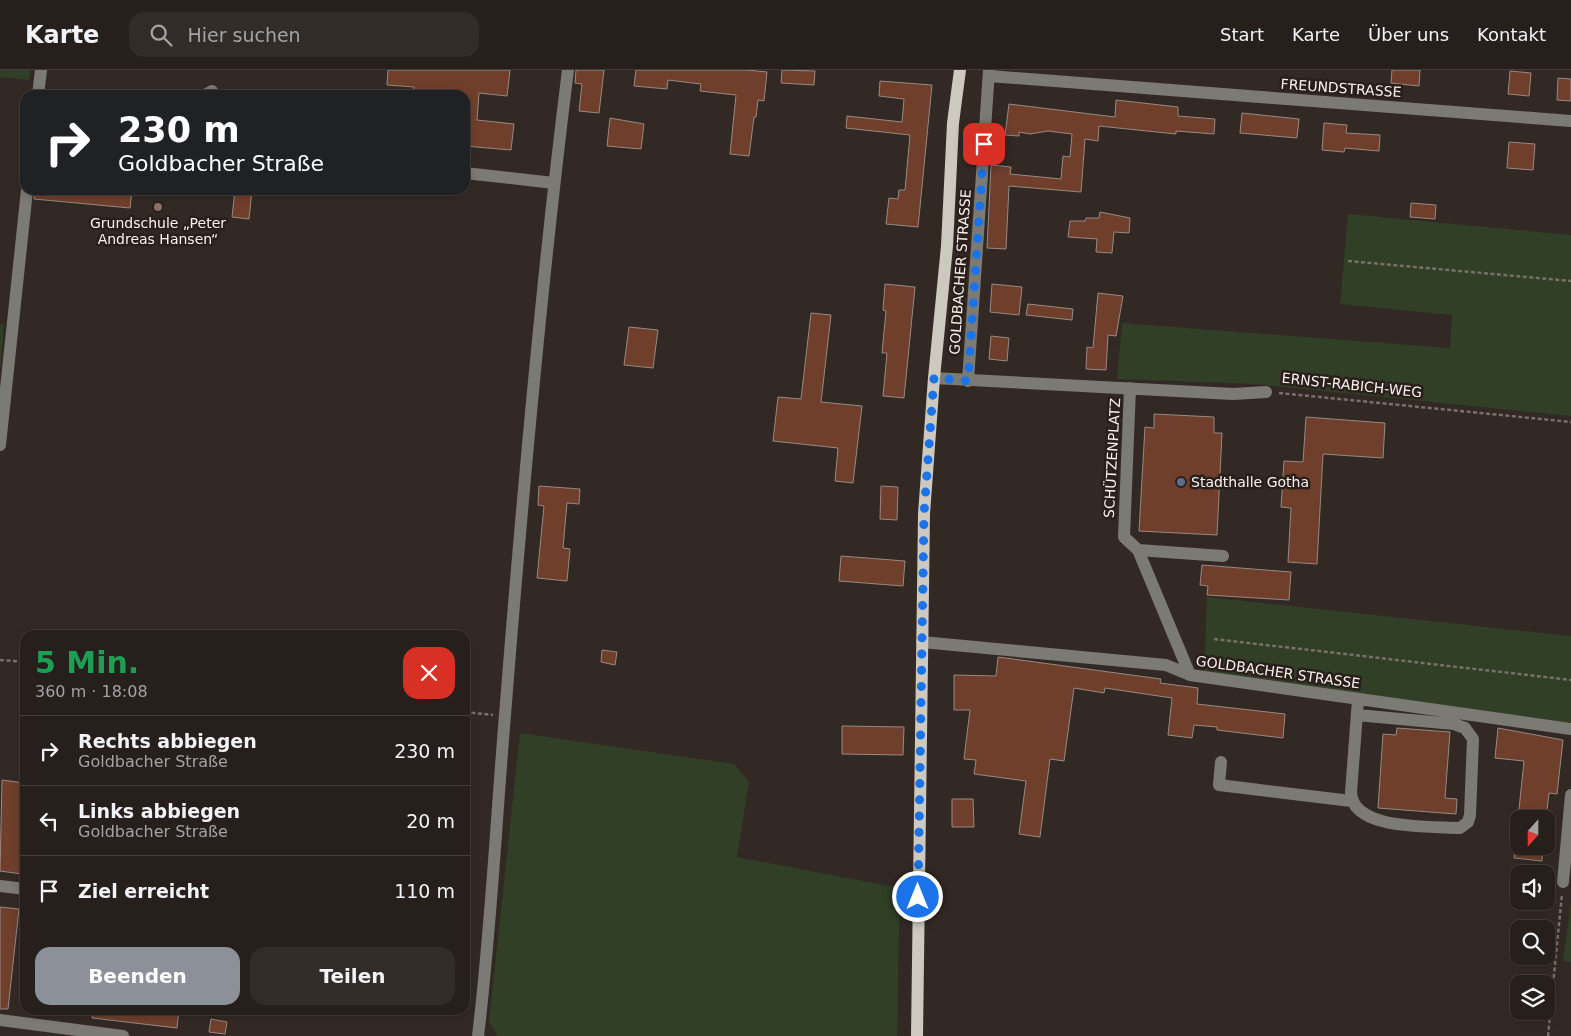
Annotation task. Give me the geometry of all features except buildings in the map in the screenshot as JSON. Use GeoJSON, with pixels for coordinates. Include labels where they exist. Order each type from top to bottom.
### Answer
{"type":"FeatureCollection","features":[{"type":"Feature","properties":{"kind":"main road","name":"GOLDBACHER STRASSE"},"geometry":{"type":"LineString","coordinates":[[917,1036],[924,514],[934,378],[947,246],[953,123],[960,70]]}},
{"type":"Feature","properties":{"kind":"street"},"geometry":{"type":"LineString","coordinates":[[39,90],[41,70]]}},
{"type":"Feature","properties":{"kind":"street"},"geometry":{"type":"LineString","coordinates":[[478,1036],[490,940],[505,716],[554,182],[568,70]]}},
{"type":"Feature","properties":{"kind":"street","name":"FREUNDSTRASSE"},"geometry":{"type":"LineString","coordinates":[[989,73],[1571,121]]}},
{"type":"Feature","properties":{"kind":"street","name":"GOLDBACHER STRASSE"},"geometry":{"type":"LineString","coordinates":[[968,381],[989,73]]}},
{"type":"Feature","properties":{"kind":"street"},"geometry":{"type":"LineString","coordinates":[[470,174],[554,182]]}},
{"type":"Feature","properties":{"kind":"street"},"geometry":{"type":"LineString","coordinates":[[0,445],[26,195]]}},
{"type":"Feature","properties":{"kind":"street"},"geometry":{"type":"LineString","coordinates":[[934,378],[968,381]]}},
{"type":"Feature","properties":{"kind":"street","name":"SCHÜTZENPLATZ"},"geometry":{"type":"LineString","coordinates":[[968,381],[1130,388],[1124,537],[1138,550],[1190,676]]}},
{"type":"Feature","properties":{"kind":"street","name":"ERNST-RABICH-WEG"},"geometry":{"type":"LineString","coordinates":[[1130,388],[1233,394],[1266,392]]}},
{"type":"Feature","properties":{"kind":"street"},"geometry":{"type":"LineString","coordinates":[[1138,550],[1222,556]]}},
{"type":"Feature","properties":{"kind":"street","name":"GOLDBACHER STRASSE"},"geometry":{"type":"LineString","coordinates":[[922,642],[1166,665],[1190,676],[1571,729]]}},
{"type":"Feature","properties":{"kind":"street"},"geometry":{"type":"LineString","coordinates":[[1357,715],[1454,724],[1469,732],[1473,739],[1470,816],[1468,822],[1460,828],[1380,822],[1359,812],[1352,801],[1357,715],[1358,700]]}},
{"type":"Feature","properties":{"kind":"street"},"geometry":{"type":"LineString","coordinates":[[1222,762],[1219,785],[1352,801]]}},
{"type":"Feature","properties":{"kind":"street"},"geometry":{"type":"LineString","coordinates":[[1564,882],[1571,795]]}},
{"type":"Feature","properties":{"kind":"street"},"geometry":{"type":"LineString","coordinates":[[0,886],[20,888]]}},
{"type":"Feature","properties":{"kind":"street"},"geometry":{"type":"LineString","coordinates":[[0,1020],[123,1036]]}},
{"type":"Feature","properties":{"kind":"path"},"geometry":{"type":"LineString","coordinates":[[1348,261],[1571,281]]}},
{"type":"Feature","properties":{"kind":"path","name":"ERNST-RABICH-WEG"},"geometry":{"type":"LineString","coordinates":[[1266,392],[1571,422]]}},
{"type":"Feature","properties":{"kind":"path"},"geometry":{"type":"LineString","coordinates":[[1214,639],[1571,680]]}},
{"type":"Feature","properties":{"kind":"path"},"geometry":{"type":"LineString","coordinates":[[0,660],[20,662]]}},
{"type":"Feature","properties":{"kind":"path"},"geometry":{"type":"LineString","coordinates":[[470,712],[505,716]]}},
{"type":"Feature","properties":{"kind":"path"},"geometry":{"type":"LineString","coordinates":[[1548,1036],[1564,882]]}},
{"type":"Feature","properties":{"kind":"green space"},"geometry":{"type":"Polygon","coordinates":[[[0,70],[30,70],[29,80],[0,77],[0,70]]]}},
{"type":"Feature","properties":{"kind":"green space"},"geometry":{"type":"Polygon","coordinates":[[[1348,214],[1571,235],[1571,416],[1256,384],[1117,379],[1122,323],[1450,348],[1452,315],[1340,304],[1348,214]]]}},
{"type":"Feature","properties":{"kind":"green space"},"geometry":{"type":"Polygon","coordinates":[[[0,324],[4,324],[0,371],[0,324]]]}},
{"type":"Feature","properties":{"kind":"green space"},"geometry":{"type":"Polygon","coordinates":[[[1207,597],[1571,636],[1571,723],[1204,673],[1207,597]]]}},
{"type":"Feature","properties":{"kind":"green space"},"geometry":{"type":"Polygon","coordinates":[[[520,733],[734,764],[749,782],[737,857],[900,888],[897,1036],[498,1036],[489,1022],[520,733]]]}},
{"type":"Feature","properties":{"kind":"green space"},"geometry":{"type":"Polygon","coordinates":[[[1571,903],[1571,962],[1563,961],[1571,903]]]}},
{"type":"Feature","properties":{"kind":"place","name":"Grundschule „Peter Andreas Hansen“"},"geometry":{"type":"Point","coordinates":[158,207]}},
{"type":"Feature","properties":{"kind":"place","name":"Stadthalle Gotha"},"geometry":{"type":"Point","coordinates":[1181,482]}},
{"type":"Feature","properties":{"kind":"route"},"geometry":{"type":"LineString","coordinates":[[918,897],[924,514],[934,378],[968,381],[984,144]]}}]}
